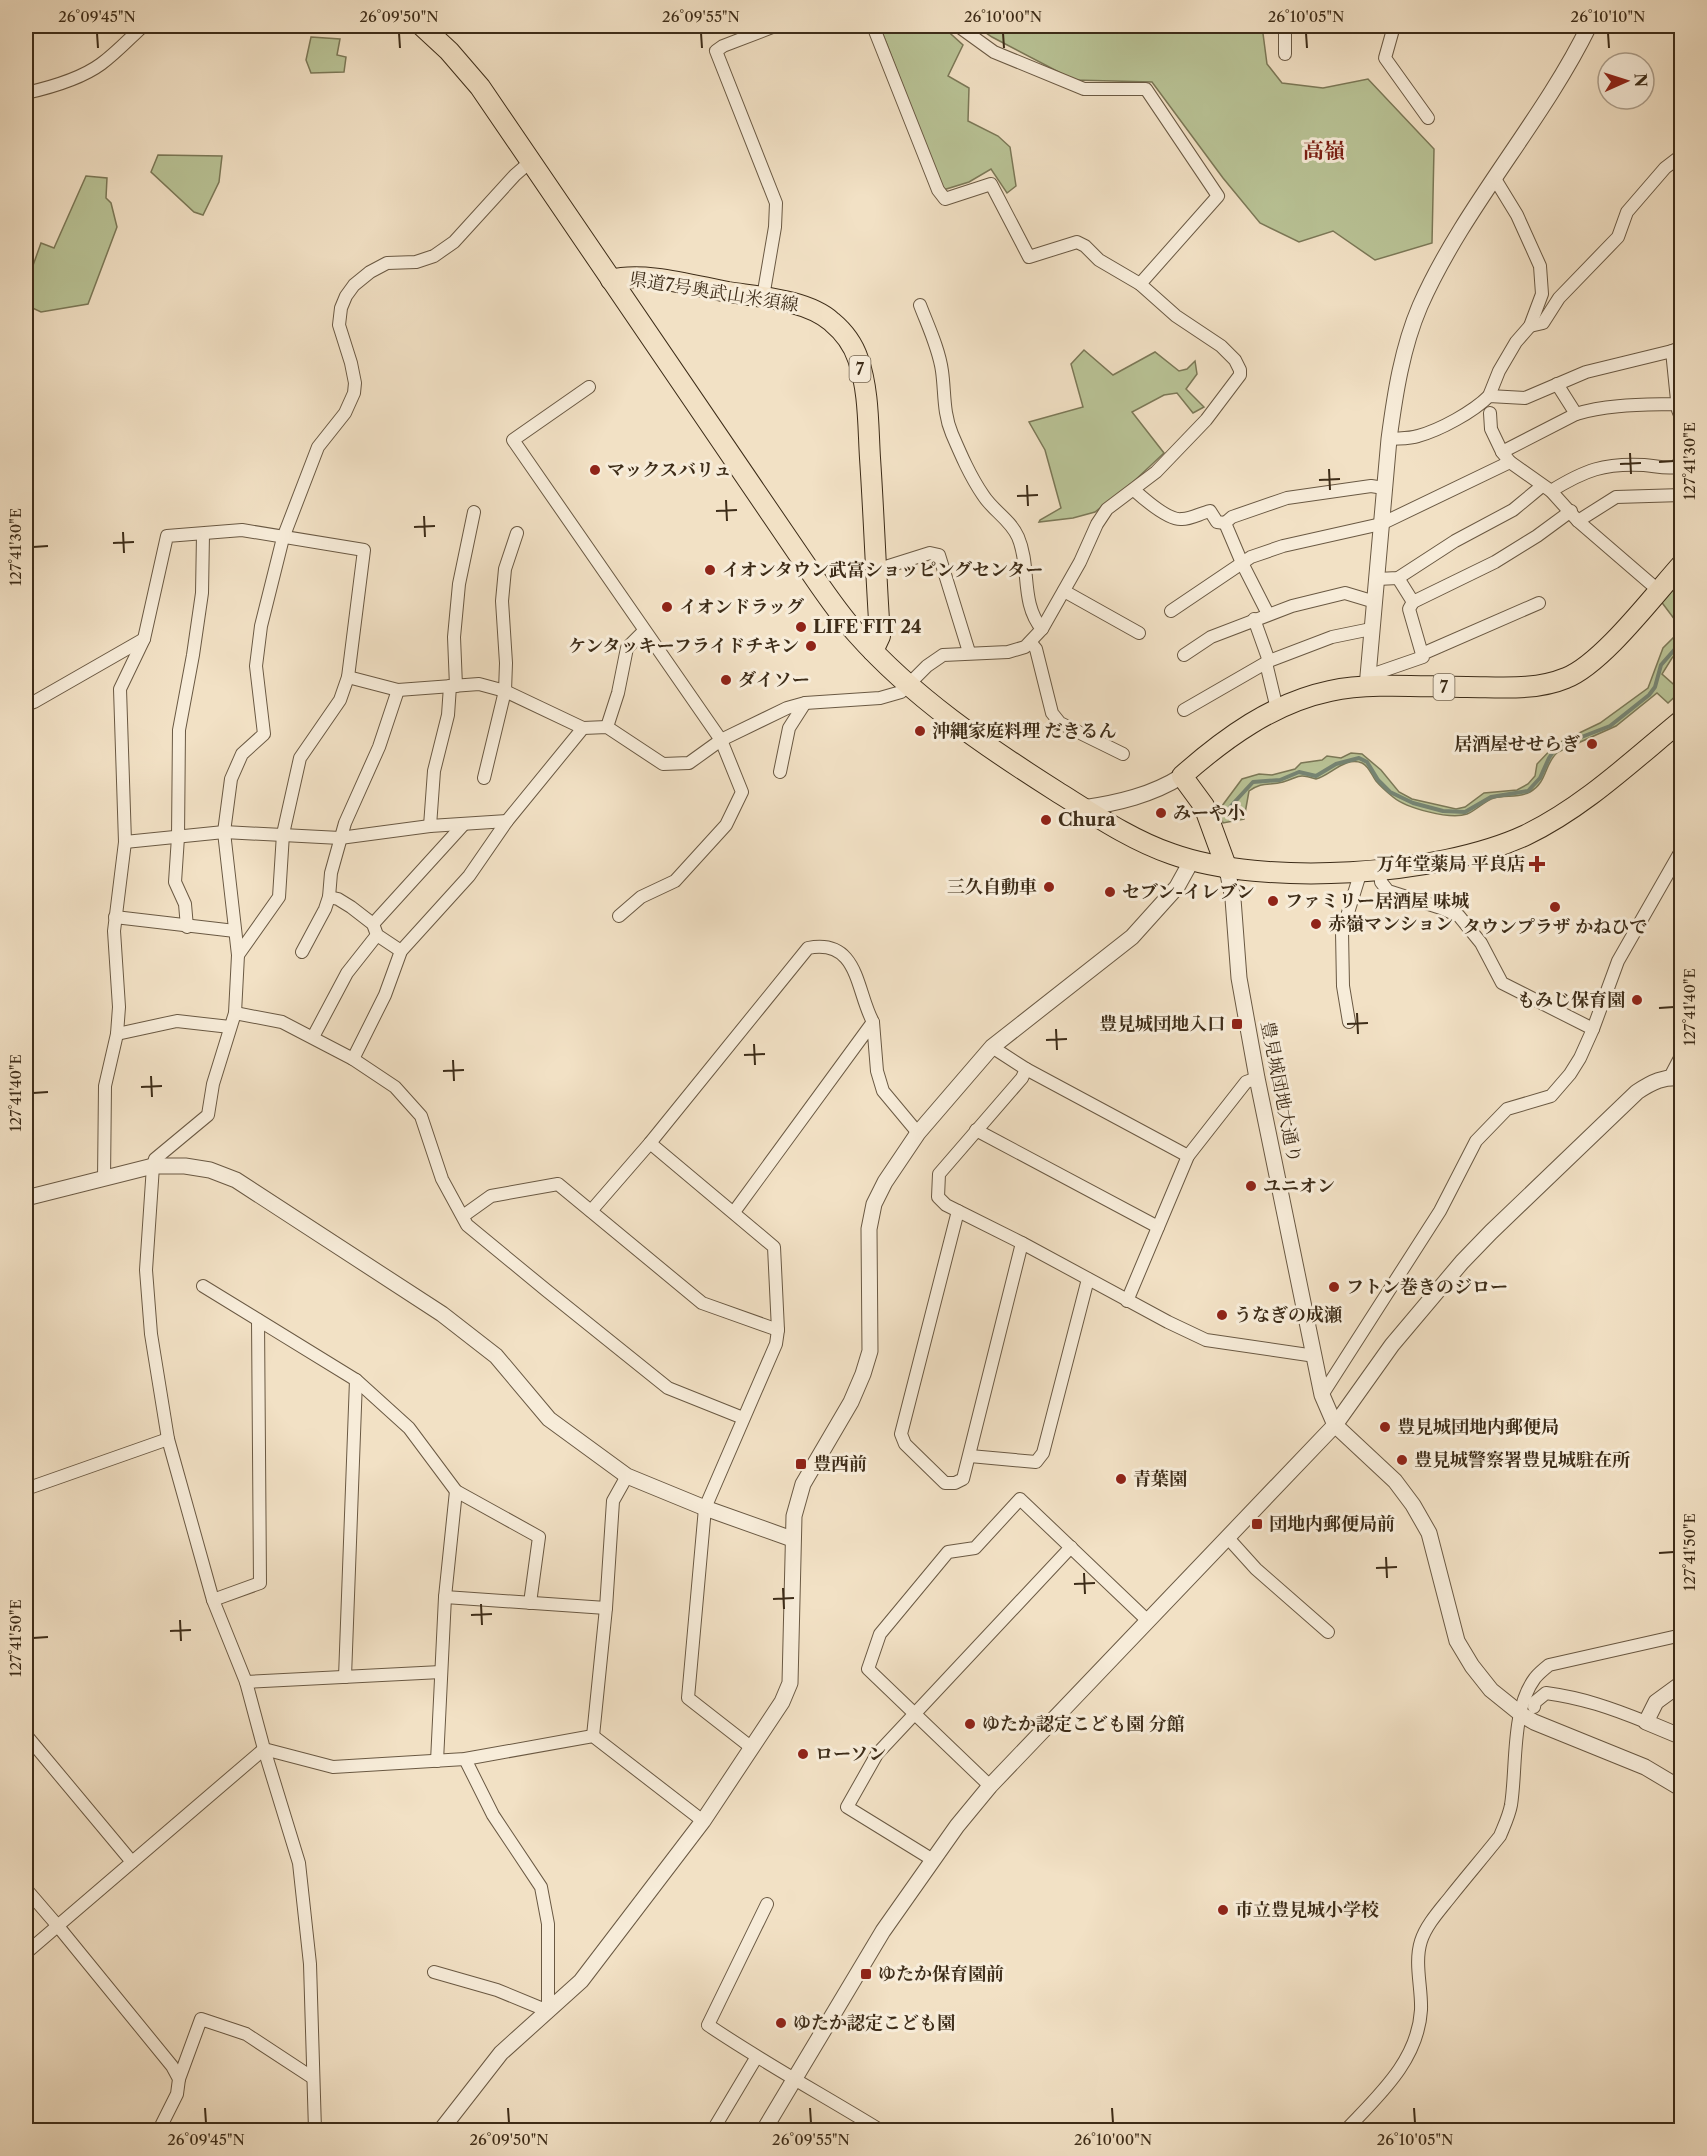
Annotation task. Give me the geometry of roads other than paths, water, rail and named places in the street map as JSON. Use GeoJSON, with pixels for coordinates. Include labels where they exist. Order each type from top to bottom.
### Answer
{"type":"FeatureCollection","features":[{"type":"Feature","properties":{"kind":"main road","name":"県道7号奥武山米須線"},"geometry":{"type":"LineString","coordinates":[[423,26],[449,51],[480,87],[814,577],[857,634],[908,685],[990,746],[1083,808],[1146,843],[1192,860],[1227,869],[1284,873],[1370,870],[1461,857],[1526,835],[1576,805],[1682,720]]}},
{"type":"Feature","properties":{"kind":"main road","name":"県道7号奥武山米須線"},"geometry":{"type":"LineString","coordinates":[[612,280],[632,276],[763,297],[819,312],[841,330],[851,343],[863,380],[867,417],[880,636],[873,651]]}},
{"type":"Feature","properties":{"kind":"main road","name":"7"},"geometry":{"type":"LineString","coordinates":[[1182,776],[1250,723],[1277,709],[1330,691],[1367,682],[1530,687],[1567,678],[1598,656],[1680,569]]}},
{"type":"Feature","properties":{"kind":"main road"},"geometry":{"type":"LineString","coordinates":[[1182,776],[1204,806],[1227,869]]}},
{"type":"Feature","properties":{"kind":"street"},"geometry":{"type":"LineString","coordinates":[[26,93],[58,83],[98,66],[142,26]]}},
{"type":"Feature","properties":{"kind":"street"},"geometry":{"type":"LineString","coordinates":[[763,297],[775,227],[776,203],[716,51],[723,46],[775,26]]}},
{"type":"Feature","properties":{"kind":"street"},"geometry":{"type":"LineString","coordinates":[[348,677],[398,690],[479,684],[505,692],[583,728],[607,727],[663,764],[689,763],[721,740],[787,708],[805,703],[880,698],[901,692],[927,666],[943,655],[1008,652],[1031,643],[1064,591],[1097,524],[1107,509],[1156,472],[1206,420],[1240,375],[1240,370],[1235,360],[1221,346],[1176,316],[1140,284],[1099,260],[1085,246],[1077,242],[1029,256],[991,184],[945,199],[938,190],[873,26]]}},
{"type":"Feature","properties":{"kind":"street"},"geometry":{"type":"LineString","coordinates":[[958,26],[994,52],[1084,89],[1146,89],[1218,196],[1140,284]]}},
{"type":"Feature","properties":{"kind":"street"},"geometry":{"type":"LineString","coordinates":[[1285,26],[1285,54]]}},
{"type":"Feature","properties":{"kind":"street"},"geometry":{"type":"LineString","coordinates":[[1394,26],[1385,58],[1428,118]]}},
{"type":"Feature","properties":{"kind":"street"},"geometry":{"type":"LineString","coordinates":[[1589,26],[1559,78],[1457,237],[1421,306],[1410,333],[1395,399],[1389,439],[1367,682],[1423,657],[1409,609],[1413,602],[1495,562],[1537,536],[1616,497],[1682,495]]}},
{"type":"Feature","properties":{"kind":"street"},"geometry":{"type":"LineString","coordinates":[[1530,326],[1543,323],[1559,298],[1618,237],[1627,212],[1665,168],[1682,155]]}},
{"type":"Feature","properties":{"kind":"street"},"geometry":{"type":"LineString","coordinates":[[315,2130],[310,1964],[299,1863],[246,1682],[213,1600],[168,1439],[151,1334],[146,1270],[153,1166],[155,1159],[208,1115],[213,1084],[235,1013],[238,955],[224,832],[231,779],[242,754],[264,734],[256,666],[261,626],[283,538],[318,447],[345,412],[354,393],[355,383],[351,363],[339,325],[341,308],[354,285],[369,272],[387,263],[416,262],[434,256],[454,242],[515,175],[530,162]]}},
{"type":"Feature","properties":{"kind":"street"},"geometry":{"type":"LineString","coordinates":[[1389,439],[1416,437],[1427,433],[1479,406],[1489,396],[1516,342],[1530,326],[1542,294],[1540,266],[1517,215],[1495,179]]}},
{"type":"Feature","properties":{"kind":"street"},"geometry":{"type":"LineString","coordinates":[[920,305],[942,369],[946,420],[950,431],[984,497],[1008,520],[1019,539],[1029,602],[1034,620],[1042,629]]}},
{"type":"Feature","properties":{"kind":"street"},"geometry":{"type":"LineString","coordinates":[[1489,396],[1525,398],[1587,372],[1677,349],[1677,404],[1682,420]]}},
{"type":"Feature","properties":{"kind":"street"},"geometry":{"type":"LineString","coordinates":[[1557,384],[1576,414]]}},
{"type":"Feature","properties":{"kind":"street"},"geometry":{"type":"LineString","coordinates":[[590,387],[513,440],[721,740],[742,792],[726,825],[675,881],[641,897],[619,916]]}},
{"type":"Feature","properties":{"kind":"street"},"geometry":{"type":"LineString","coordinates":[[1171,611],[1251,557],[1283,546],[1381,524],[1506,457],[1576,414],[1588,410],[1677,404]]}},
{"type":"Feature","properties":{"kind":"street"},"geometry":{"type":"LineString","coordinates":[[1490,413],[1491,429],[1506,457],[1547,488],[1658,590]]}},
{"type":"Feature","properties":{"kind":"street"},"geometry":{"type":"LineString","coordinates":[[1377,579],[1398,578],[1455,541],[1513,510],[1547,488],[1579,474],[1605,466],[1645,465],[1664,469],[1677,467],[1682,456]]}},
{"type":"Feature","properties":{"kind":"street"},"geometry":{"type":"LineString","coordinates":[[1134,490],[1144,500],[1174,519],[1186,519],[1210,511],[1217,522],[1225,523],[1232,517],[1287,498],[1371,486],[1384,488]]}},
{"type":"Feature","properties":{"kind":"street"},"geometry":{"type":"LineString","coordinates":[[430,826],[434,771],[453,686],[454,637],[459,584],[474,512]]}},
{"type":"Feature","properties":{"kind":"street"},"geometry":{"type":"LineString","coordinates":[[1225,523],[1268,614]]}},
{"type":"Feature","properties":{"kind":"street"},"geometry":{"type":"LineString","coordinates":[[104,1179],[105,1086],[117,1034],[119,1007],[114,931],[125,842],[120,689],[144,639],[168,536],[242,530],[364,550],[348,677],[340,700],[300,758],[283,834],[279,897],[238,955]]}},
{"type":"Feature","properties":{"kind":"street"},"geometry":{"type":"LineString","coordinates":[[484,778],[505,692],[506,663],[502,600],[505,568],[517,533]]}},
{"type":"Feature","properties":{"kind":"street"},"geometry":{"type":"LineString","coordinates":[[187,927],[185,904],[175,882],[178,837],[179,730],[202,593],[203,534]]}},
{"type":"Feature","properties":{"kind":"street"},"geometry":{"type":"LineString","coordinates":[[876,570],[930,553],[939,555],[969,652]]}},
{"type":"Feature","properties":{"kind":"street"},"geometry":{"type":"LineString","coordinates":[[1398,578],[1413,602]]}},
{"type":"Feature","properties":{"kind":"street"},"geometry":{"type":"LineString","coordinates":[[1064,591],[1139,633]]}},
{"type":"Feature","properties":{"kind":"street"},"geometry":{"type":"LineString","coordinates":[[1184,655],[1211,637],[1268,614],[1345,593],[1375,602]]}},
{"type":"Feature","properties":{"kind":"street"},"geometry":{"type":"LineString","coordinates":[[1422,654],[1539,603]]}},
{"type":"Feature","properties":{"kind":"street"},"geometry":{"type":"LineString","coordinates":[[1254,619],[1268,662],[1277,709]]}},
{"type":"Feature","properties":{"kind":"street"},"geometry":{"type":"LineString","coordinates":[[1184,710],[1268,662],[1332,637],[1371,629]]}},
{"type":"Feature","properties":{"kind":"street"},"geometry":{"type":"LineString","coordinates":[[607,727],[618,693],[627,648],[644,631]]}},
{"type":"Feature","properties":{"kind":"street"},"geometry":{"type":"LineString","coordinates":[[26,705],[144,639]]}},
{"type":"Feature","properties":{"kind":"street"},"geometry":{"type":"LineString","coordinates":[[1031,643],[1036,649],[1052,713],[1060,723],[1123,754]]}},
{"type":"Feature","properties":{"kind":"street"},"geometry":{"type":"LineString","coordinates":[[302,952],[325,909],[329,897],[330,873],[340,838],[360,785],[379,747],[398,690]]}},
{"type":"Feature","properties":{"kind":"street"},"geometry":{"type":"LineString","coordinates":[[780,772],[789,728],[805,703]]}},
{"type":"Feature","properties":{"kind":"street"},"geometry":{"type":"LineString","coordinates":[[353,1059],[385,995],[401,951],[469,876],[507,821],[583,728]]}},
{"type":"Feature","properties":{"kind":"street"},"geometry":{"type":"LineString","coordinates":[[1083,808],[1138,797],[1167,786],[1182,776]]}},
{"type":"Feature","properties":{"kind":"street"},"geometry":{"type":"LineString","coordinates":[[125,842],[224,832],[340,838],[430,826],[507,821]]}},
{"type":"Feature","properties":{"kind":"street"},"geometry":{"type":"LineString","coordinates":[[313,1037],[347,973],[375,930],[464,824]]}},
{"type":"Feature","properties":{"kind":"street"},"geometry":{"type":"LineString","coordinates":[[1322,1395],[1440,1211],[1469,1150],[1507,1109],[1551,1096],[1575,1066],[1593,1029],[1618,961],[1682,849]]}},
{"type":"Feature","properties":{"kind":"street"},"geometry":{"type":"LineString","coordinates":[[441,2130],[501,2053],[581,1981],[703,1821],[782,1702],[790,1683],[794,1516],[803,1484],[851,1402],[870,1351],[869,1229],[874,1204],[885,1182],[918,1133],[992,1047],[1132,937],[1177,887],[1192,860]]}},
{"type":"Feature","properties":{"kind":"street","name":"豊見城団地大通り"},"geometry":{"type":"LineString","coordinates":[[1227,869],[1233,899],[1239,978],[1257,1078],[1322,1395],[1335,1425]]}},
{"type":"Feature","properties":{"kind":"street"},"geometry":{"type":"LineString","coordinates":[[1348,1022],[1342,986],[1342,932],[1370,870],[1388,891],[1459,916],[1481,943],[1502,983],[1593,1029]]}},
{"type":"Feature","properties":{"kind":"street"},"geometry":{"type":"LineString","coordinates":[[329,897],[338,899],[401,951]]}},
{"type":"Feature","properties":{"kind":"street"},"geometry":{"type":"LineString","coordinates":[[115,917],[235,932]]}},
{"type":"Feature","properties":{"kind":"street"},"geometry":{"type":"LineString","coordinates":[[591,1212],[808,948],[828,947],[848,960],[856,973],[865,1009],[873,1022],[877,1071],[883,1091],[918,1133]]}},
{"type":"Feature","properties":{"kind":"street"},"geometry":{"type":"LineString","coordinates":[[235,1013],[282,1022],[353,1059],[396,1087],[421,1116],[442,1179],[467,1225],[668,1388],[743,1418]]}},
{"type":"Feature","properties":{"kind":"street"},"geometry":{"type":"LineString","coordinates":[[117,1034],[177,1021],[230,1027]]}},
{"type":"Feature","properties":{"kind":"street"},"geometry":{"type":"LineString","coordinates":[[734,1212],[873,1022]]}},
{"type":"Feature","properties":{"kind":"street"},"geometry":{"type":"LineString","coordinates":[[992,1047],[1026,1069],[1188,1156]]}},
{"type":"Feature","properties":{"kind":"street"},"geometry":{"type":"LineString","coordinates":[[764,2130],[883,1931],[933,1860],[990,1786],[1335,1425],[1392,1346],[1484,1239],[1638,1092],[1653,1082],[1676,1077],[1682,1054]]}},
{"type":"Feature","properties":{"kind":"street"},"geometry":{"type":"LineString","coordinates":[[1026,1069],[1022,1078],[939,1174],[938,1197],[946,1205],[1206,1340],[1315,1356]]}},
{"type":"Feature","properties":{"kind":"street"},"geometry":{"type":"LineString","coordinates":[[1127,1301],[1188,1156],[1246,1082],[1257,1078]]}},
{"type":"Feature","properties":{"kind":"street"},"geometry":{"type":"LineString","coordinates":[[976,1130],[1158,1227]]}},
{"type":"Feature","properties":{"kind":"street"},"geometry":{"type":"LineString","coordinates":[[650,1143],[774,1247],[778,1330],[776,1344],[705,1508],[688,1698],[752,1748]]}},
{"type":"Feature","properties":{"kind":"street"},"geometry":{"type":"LineString","coordinates":[[26,1198],[153,1166],[202,1168],[236,1180],[433,1308],[496,1356],[549,1419],[627,1476],[705,1508],[792,1539]]}},
{"type":"Feature","properties":{"kind":"street"},"geometry":{"type":"LineString","coordinates":[[463,1216],[491,1196],[558,1184],[702,1302],[731,1315],[778,1330]]}},
{"type":"Feature","properties":{"kind":"street"},"geometry":{"type":"LineString","coordinates":[[958,1211],[900,1434],[905,1444],[945,1483],[955,1484],[963,1479],[1022,1243]]}},
{"type":"Feature","properties":{"kind":"street"},"geometry":{"type":"LineString","coordinates":[[970,1456],[1036,1462],[1043,1453],[1088,1279]]}},
{"type":"Feature","properties":{"kind":"street"},"geometry":{"type":"LineString","coordinates":[[203,1286],[356,1380],[409,1428],[456,1491],[539,1538],[530,1603]]}},
{"type":"Feature","properties":{"kind":"street"},"geometry":{"type":"LineString","coordinates":[[213,1600],[260,1583],[258,1320]]}},
{"type":"Feature","properties":{"kind":"street"},"geometry":{"type":"LineString","coordinates":[[345,1677],[356,1380]]}},
{"type":"Feature","properties":{"kind":"street"},"geometry":{"type":"LineString","coordinates":[[1335,1425],[1395,1481],[1413,1505],[1429,1533],[1457,1641],[1472,1666],[1491,1690],[1528,1711]]}},
{"type":"Feature","properties":{"kind":"street"},"geometry":{"type":"LineString","coordinates":[[26,1489],[168,1439]]}},
{"type":"Feature","properties":{"kind":"street"},"geometry":{"type":"LineString","coordinates":[[593,1736],[606,1608],[613,1501],[627,1476]]}},
{"type":"Feature","properties":{"kind":"street"},"geometry":{"type":"LineString","coordinates":[[437,1761],[445,1597],[456,1491]]}},
{"type":"Feature","properties":{"kind":"street"},"geometry":{"type":"LineString","coordinates":[[990,1786],[868,1669],[880,1634],[943,1557],[948,1552],[975,1548],[1020,1499],[1148,1621]]}},
{"type":"Feature","properties":{"kind":"street"},"geometry":{"type":"LineString","coordinates":[[1228,1538],[1256,1569],[1329,1632]]}},
{"type":"Feature","properties":{"kind":"street"},"geometry":{"type":"LineString","coordinates":[[933,1860],[847,1807],[877,1754],[1071,1547]]}},
{"type":"Feature","properties":{"kind":"street"},"geometry":{"type":"LineString","coordinates":[[445,1597],[606,1608]]}},
{"type":"Feature","properties":{"kind":"street"},"geometry":{"type":"LineString","coordinates":[[1682,1635],[1549,1665],[1535,1678],[1525,1696],[1528,1711],[1534,1722],[1645,1767],[1682,1789]]}},
{"type":"Feature","properties":{"kind":"street"},"geometry":{"type":"LineString","coordinates":[[246,1682],[441,1672]]}},
{"type":"Feature","properties":{"kind":"street"},"geometry":{"type":"LineString","coordinates":[[1646,1722],[1656,1702],[1682,1683]]}},
{"type":"Feature","properties":{"kind":"street"},"geometry":{"type":"LineString","coordinates":[[1346,2130],[1393,2080],[1405,2062],[1416,2036],[1421,2012],[1418,1958],[1421,1941],[1433,1918],[1500,1836],[1511,1806],[1514,1750],[1528,1711],[1535,1702],[1546,1693],[1576,1697],[1602,1704],[1682,1737]]}},
{"type":"Feature","properties":{"kind":"street"},"geometry":{"type":"LineString","coordinates":[[26,1735],[132,1862]]}},
{"type":"Feature","properties":{"kind":"street"},"geometry":{"type":"LineString","coordinates":[[264,1749],[333,1767],[465,1759],[593,1736],[703,1821]]}},
{"type":"Feature","properties":{"kind":"street"},"geometry":{"type":"LineString","coordinates":[[26,1953],[264,1749]]}},
{"type":"Feature","properties":{"kind":"street"},"geometry":{"type":"LineString","coordinates":[[465,1759],[494,1815],[541,1887],[548,1924],[548,2011]]}},
{"type":"Feature","properties":{"kind":"street"},"geometry":{"type":"LineString","coordinates":[[26,1889],[172,2066],[179,2079]]}},
{"type":"Feature","properties":{"kind":"street"},"geometry":{"type":"LineString","coordinates":[[767,1904],[708,2025],[756,2058],[880,2130]]}},
{"type":"Feature","properties":{"kind":"street"},"geometry":{"type":"LineString","coordinates":[[434,1972],[497,1990],[548,2011]]}},
{"type":"Feature","properties":{"kind":"street"},"geometry":{"type":"LineString","coordinates":[[159,2130],[177,2094],[179,2079],[201,2019],[246,2034],[313,2078]]}},
{"type":"Feature","properties":{"kind":"street"},"geometry":{"type":"LineString","coordinates":[[713,2130],[756,2058]]}},
{"type":"Feature","properties":{"kind":"waterway"},"geometry":{"type":"LineString","coordinates":[[1230,807],[1253,782],[1280,780],[1299,772],[1316,776],[1336,764],[1359,758],[1367,762],[1378,780],[1390,792],[1413,803],[1443,811],[1465,812],[1491,797],[1528,791],[1540,778],[1553,752],[1579,738],[1610,726],[1649,695],[1655,687],[1661,665],[1682,641]]}},
{"type":"Feature","properties":{"kind":"place","name":"マックスバリュ"},"geometry":{"type":"Point","coordinates":[595,470]}},
{"type":"Feature","properties":{"kind":"place","name":"イオンタウン武富ショッピングセンター"},"geometry":{"type":"Point","coordinates":[710,570]}},
{"type":"Feature","properties":{"kind":"place","name":"イオンドラッグ"},"geometry":{"type":"Point","coordinates":[667,607]}},
{"type":"Feature","properties":{"kind":"place","name":"LIFE FIT 24"},"geometry":{"type":"Point","coordinates":[801,627]}},
{"type":"Feature","properties":{"kind":"place","name":"ケンタッキーフライドチキン"},"geometry":{"type":"Point","coordinates":[811,646]}},
{"type":"Feature","properties":{"kind":"place","name":"ダイソー"},"geometry":{"type":"Point","coordinates":[726,680]}},
{"type":"Feature","properties":{"kind":"place","name":"沖縄家庭料理 だきるん"},"geometry":{"type":"Point","coordinates":[920,731]}},
{"type":"Feature","properties":{"kind":"place","name":"居酒屋せせらぎ"},"geometry":{"type":"Point","coordinates":[1592,744]}},
{"type":"Feature","properties":{"kind":"place","name":"みーや小"},"geometry":{"type":"Point","coordinates":[1161,813]}},
{"type":"Feature","properties":{"kind":"place","name":"Chura"},"geometry":{"type":"Point","coordinates":[1046,820]}},
{"type":"Feature","properties":{"kind":"place","name":"万年堂薬局 平良店"},"geometry":{"type":"Point","coordinates":[1537,864]}},
{"type":"Feature","properties":{"kind":"place","name":"三久自動車"},"geometry":{"type":"Point","coordinates":[1049,887]}},
{"type":"Feature","properties":{"kind":"place","name":"セブン-イレブン"},"geometry":{"type":"Point","coordinates":[1110,892]}},
{"type":"Feature","properties":{"kind":"place","name":"ファミリー居酒屋 味城"},"geometry":{"type":"Point","coordinates":[1273,901]}},
{"type":"Feature","properties":{"kind":"place","name":"タウンプラザ かねひで"},"geometry":{"type":"Point","coordinates":[1555,907]}},
{"type":"Feature","properties":{"kind":"place","name":"赤嶺マンション"},"geometry":{"type":"Point","coordinates":[1316,924]}},
{"type":"Feature","properties":{"kind":"place","name":"もみじ保育園"},"geometry":{"type":"Point","coordinates":[1637,1000]}},
{"type":"Feature","properties":{"kind":"place","name":"豊見城団地入口"},"geometry":{"type":"Point","coordinates":[1237,1024]}},
{"type":"Feature","properties":{"kind":"place","name":"ユニオン"},"geometry":{"type":"Point","coordinates":[1251,1186]}},
{"type":"Feature","properties":{"kind":"place","name":"フトン巻きのジロー"},"geometry":{"type":"Point","coordinates":[1334,1287]}},
{"type":"Feature","properties":{"kind":"place","name":"うなぎの成瀬"},"geometry":{"type":"Point","coordinates":[1222,1315]}},
{"type":"Feature","properties":{"kind":"place","name":"豊見城団地内郵便局"},"geometry":{"type":"Point","coordinates":[1385,1427]}},
{"type":"Feature","properties":{"kind":"place","name":"豊見城警察署豊見城駐在所"},"geometry":{"type":"Point","coordinates":[1402,1460]}},
{"type":"Feature","properties":{"kind":"place","name":"豊西前"},"geometry":{"type":"Point","coordinates":[801,1464]}},
{"type":"Feature","properties":{"kind":"place","name":"青葉園"},"geometry":{"type":"Point","coordinates":[1121,1479]}},
{"type":"Feature","properties":{"kind":"place","name":"団地内郵便局前"},"geometry":{"type":"Point","coordinates":[1257,1524]}},
{"type":"Feature","properties":{"kind":"place","name":"ゆたか認定こども園 分館"},"geometry":{"type":"Point","coordinates":[970,1724]}},
{"type":"Feature","properties":{"kind":"place","name":"ローソン"},"geometry":{"type":"Point","coordinates":[803,1754]}},
{"type":"Feature","properties":{"kind":"place","name":"市立豊見城小学校"},"geometry":{"type":"Point","coordinates":[1223,1910]}},
{"type":"Feature","properties":{"kind":"place","name":"ゆたか保育園前"},"geometry":{"type":"Point","coordinates":[866,1974]}},
{"type":"Feature","properties":{"kind":"place","name":"ゆたか認定こども園"},"geometry":{"type":"Point","coordinates":[781,2023]}},
{"type":"Feature","properties":{"kind":"district","name":"高嶺"},"geometry":{"type":"Point","coordinates":[1324,151]}}]}
